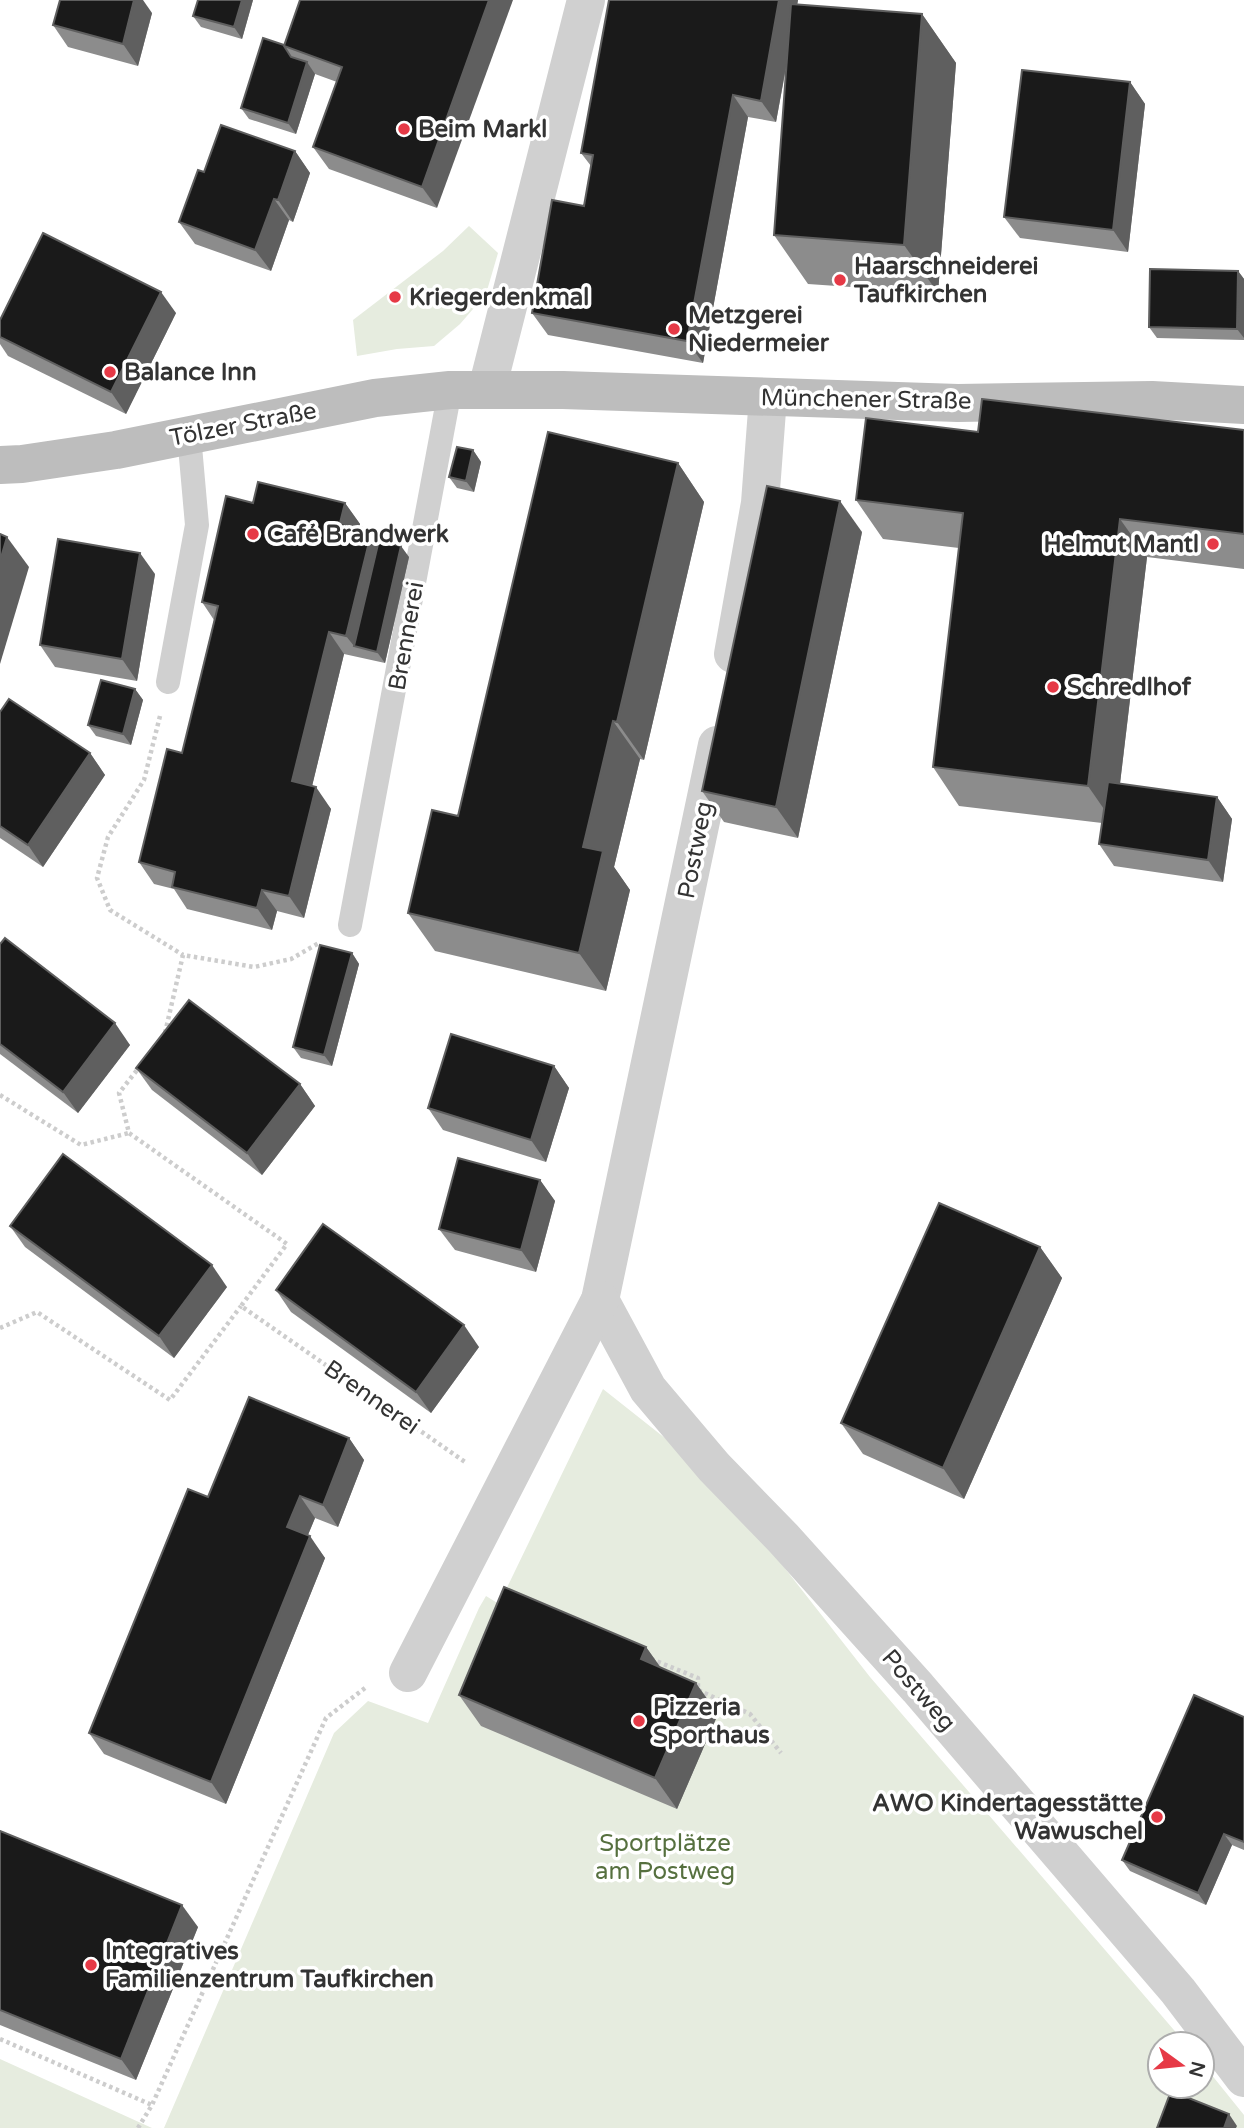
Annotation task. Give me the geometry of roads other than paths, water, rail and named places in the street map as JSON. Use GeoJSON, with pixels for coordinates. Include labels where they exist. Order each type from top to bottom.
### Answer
{"type":"FeatureCollection","features":[{"type":"Feature","properties":{"kind":"main road","name":"Münchener Straße"},"geometry":{"type":"LineString","coordinates":[[469,390],[958,402],[1152,400],[1244,405]]}},
{"type":"Feature","properties":{"kind":"main road","name":"Tölzer Straße"},"geometry":{"type":"LineString","coordinates":[[0,465],[116,450],[375,398],[469,390]]}},
{"type":"Feature","properties":{"kind":"street"},"geometry":{"type":"LineString","coordinates":[[469,390],[586,0]]}},
{"type":"Feature","properties":{"kind":"street","name":"Postweg"},"geometry":{"type":"LineString","coordinates":[[408,1672],[600,1300],[725,701],[760,503],[768,397]]}},
{"type":"Feature","properties":{"kind":"street","name":"Postweg"},"geometry":{"type":"LineString","coordinates":[[600,1300],[648,1389],[714,1467],[783,1538],[927,1698],[1178,1991],[1244,2078]]}},
{"type":"Feature","properties":{"kind":"lane","name":"Brennerei"},"geometry":{"type":"LineString","coordinates":[[351,925],[469,390]]}},
{"type":"Feature","properties":{"kind":"lane"},"geometry":{"type":"LineString","coordinates":[[168,682],[197,525],[189,435]]}},
{"type":"Feature","properties":{"kind":"place","name":"Beim Markl"},"geometry":{"type":"Point","coordinates":[404,129]}},
{"type":"Feature","properties":{"kind":"place","name":"Haarschneiderei Taufkirchen"},"geometry":{"type":"Point","coordinates":[840,280]}},
{"type":"Feature","properties":{"kind":"place","name":"Kriegerdenkmal"},"geometry":{"type":"Point","coordinates":[395,297]}},
{"type":"Feature","properties":{"kind":"place","name":"Metzgerei Niedermeier"},"geometry":{"type":"Point","coordinates":[674,329]}},
{"type":"Feature","properties":{"kind":"place","name":"Balance Inn"},"geometry":{"type":"Point","coordinates":[110,372]}},
{"type":"Feature","properties":{"kind":"place","name":"Café Brandwerk"},"geometry":{"type":"Point","coordinates":[253,534]}},
{"type":"Feature","properties":{"kind":"place","name":"Helmut Mantl"},"geometry":{"type":"Point","coordinates":[1213,544]}},
{"type":"Feature","properties":{"kind":"place","name":"Schredlhof"},"geometry":{"type":"Point","coordinates":[1053,687]}},
{"type":"Feature","properties":{"kind":"place","name":"Pizzeria Sporthaus"},"geometry":{"type":"Point","coordinates":[639,1721]}},
{"type":"Feature","properties":{"kind":"place","name":"AWO Kindertagesstätte Wawuschel"},"geometry":{"type":"Point","coordinates":[1157,1817]}},
{"type":"Feature","properties":{"kind":"place","name":"Integratives Familienzentrum Taufkirchen"},"geometry":{"type":"Point","coordinates":[91,1965]}},
{"type":"Feature","properties":{"kind":"park label","name":"Sportplätze am Postweg"},"geometry":{"type":"Point","coordinates":[665,1857]}}]}
